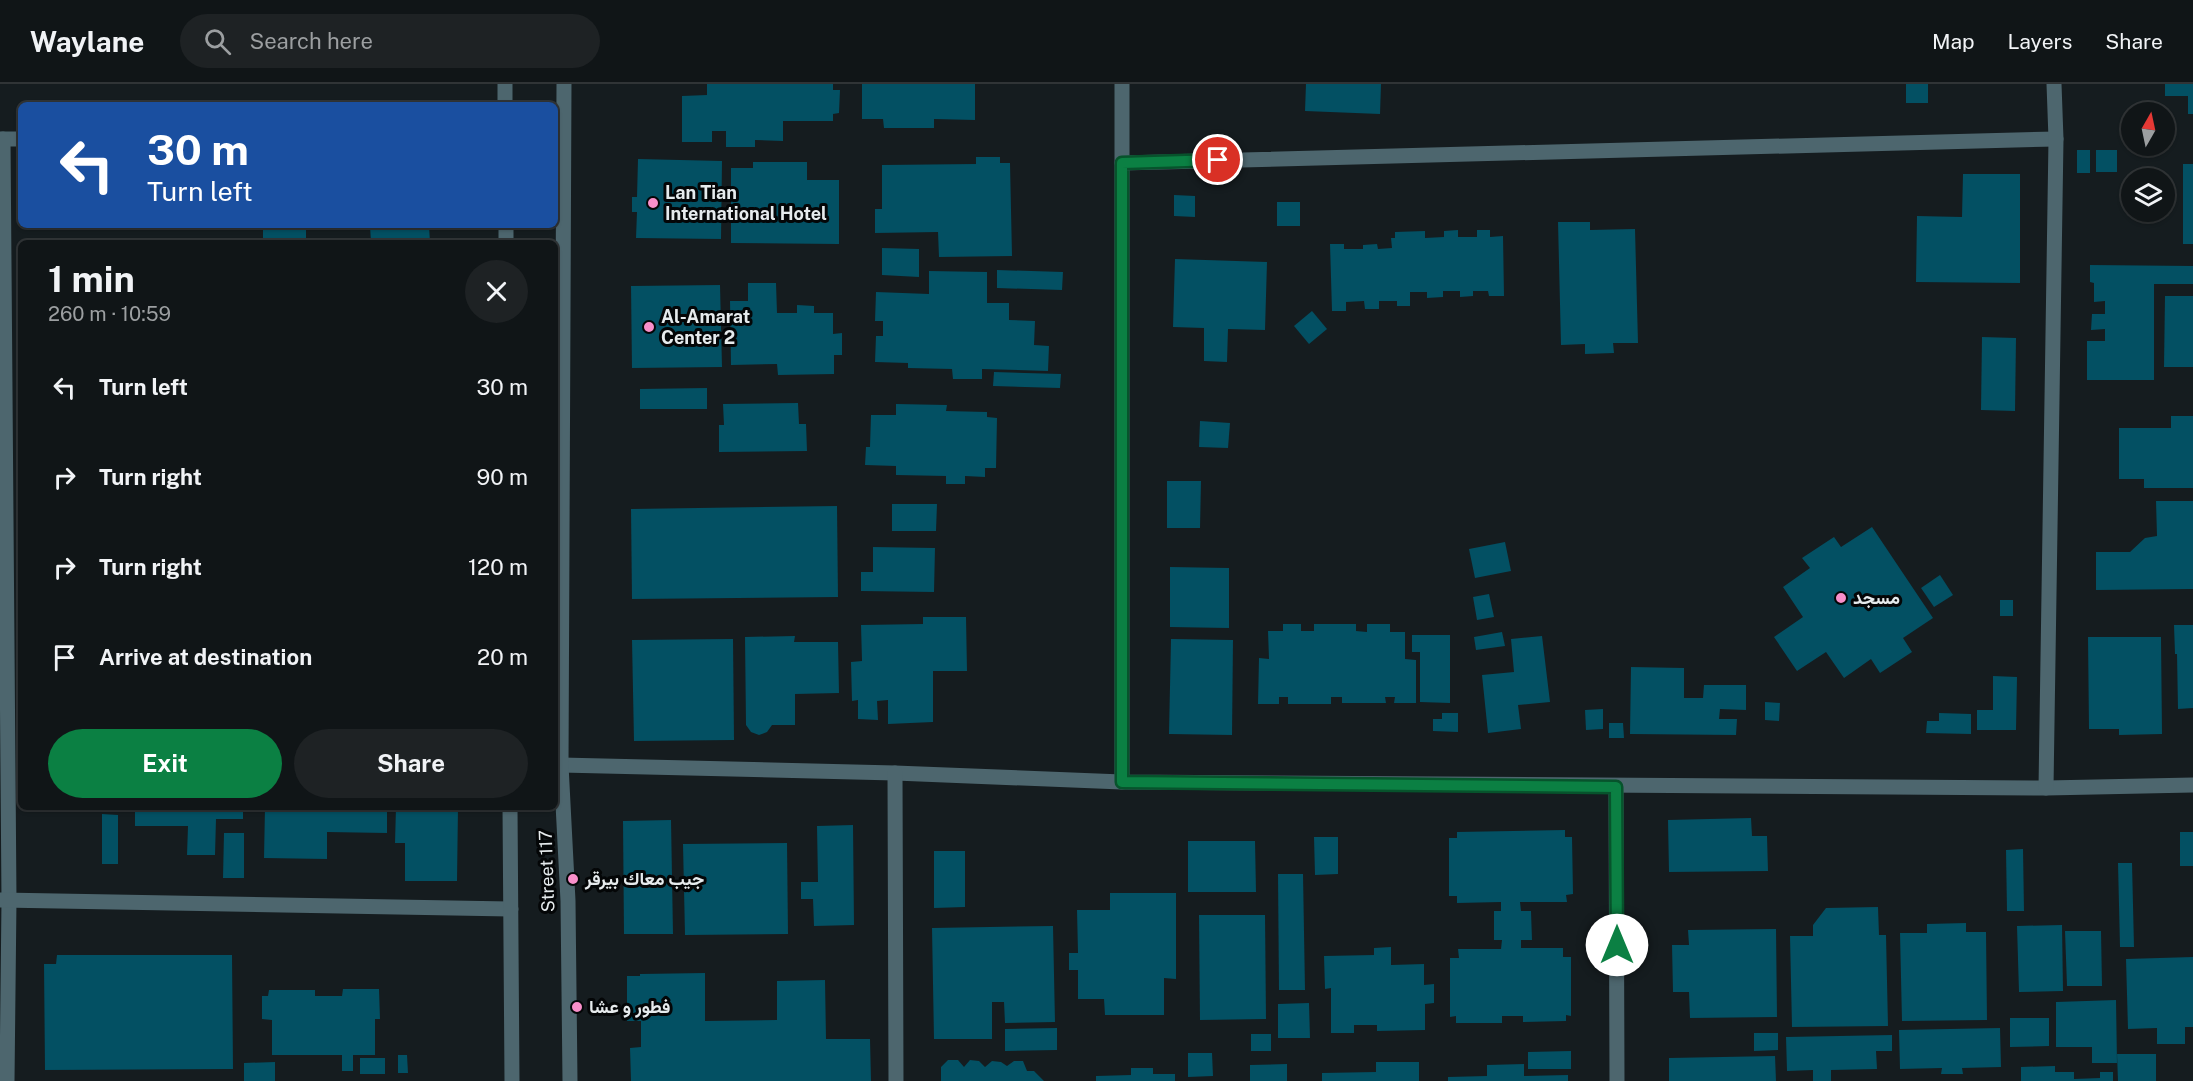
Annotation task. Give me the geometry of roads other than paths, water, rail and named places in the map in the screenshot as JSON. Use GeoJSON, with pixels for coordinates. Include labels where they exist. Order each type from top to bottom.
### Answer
{"type":"FeatureCollection","features":[{"type":"Feature","properties":{"kind":"street"},"geometry":{"type":"LineString","coordinates":[[505,84],[505,102]]}},
{"type":"Feature","properties":{"kind":"street","name":"Street 117"},"geometry":{"type":"LineString","coordinates":[[564,84],[558,639],[561,765],[568,901],[570,1081]]}},
{"type":"Feature","properties":{"kind":"street"},"geometry":{"type":"LineString","coordinates":[[1122,84],[1122,782]]}},
{"type":"Feature","properties":{"kind":"street"},"geometry":{"type":"LineString","coordinates":[[2046,789],[2056,139],[2054,84]]}},
{"type":"Feature","properties":{"kind":"street"},"geometry":{"type":"LineString","coordinates":[[8,1081],[4,900],[2,139],[18,139]]}},
{"type":"Feature","properties":{"kind":"street"},"geometry":{"type":"LineString","coordinates":[[1122,163],[2056,139]]}},
{"type":"Feature","properties":{"kind":"street"},"geometry":{"type":"LineString","coordinates":[[561,765],[895,773],[1122,782],[2046,789],[2193,785]]}},
{"type":"Feature","properties":{"kind":"street"},"geometry":{"type":"LineString","coordinates":[[895,773],[896,1081]]}},
{"type":"Feature","properties":{"kind":"street"},"geometry":{"type":"LineString","coordinates":[[1616,787],[1617,1081]]}},
{"type":"Feature","properties":{"kind":"street","name":"Street 117"},"geometry":{"type":"LineString","coordinates":[[510,810],[512,1081]]}},
{"type":"Feature","properties":{"kind":"street"},"geometry":{"type":"LineString","coordinates":[[4,900],[511,909]]}},
{"type":"Feature","properties":{"kind":"place","name":"Lan Tian International Hotel"},"geometry":{"type":"Point","coordinates":[653,203]}},
{"type":"Feature","properties":{"kind":"place","name":"Al-Amarat Center 2"},"geometry":{"type":"Point","coordinates":[649,327]}},
{"type":"Feature","properties":{"kind":"place","name":"مسجد"},"geometry":{"type":"Point","coordinates":[1841,598]}},
{"type":"Feature","properties":{"kind":"place","name":"جيب معاك بيرقر"},"geometry":{"type":"Point","coordinates":[573,879]}},
{"type":"Feature","properties":{"kind":"place","name":"فطور و عشا"},"geometry":{"type":"Point","coordinates":[577,1007]}}]}
